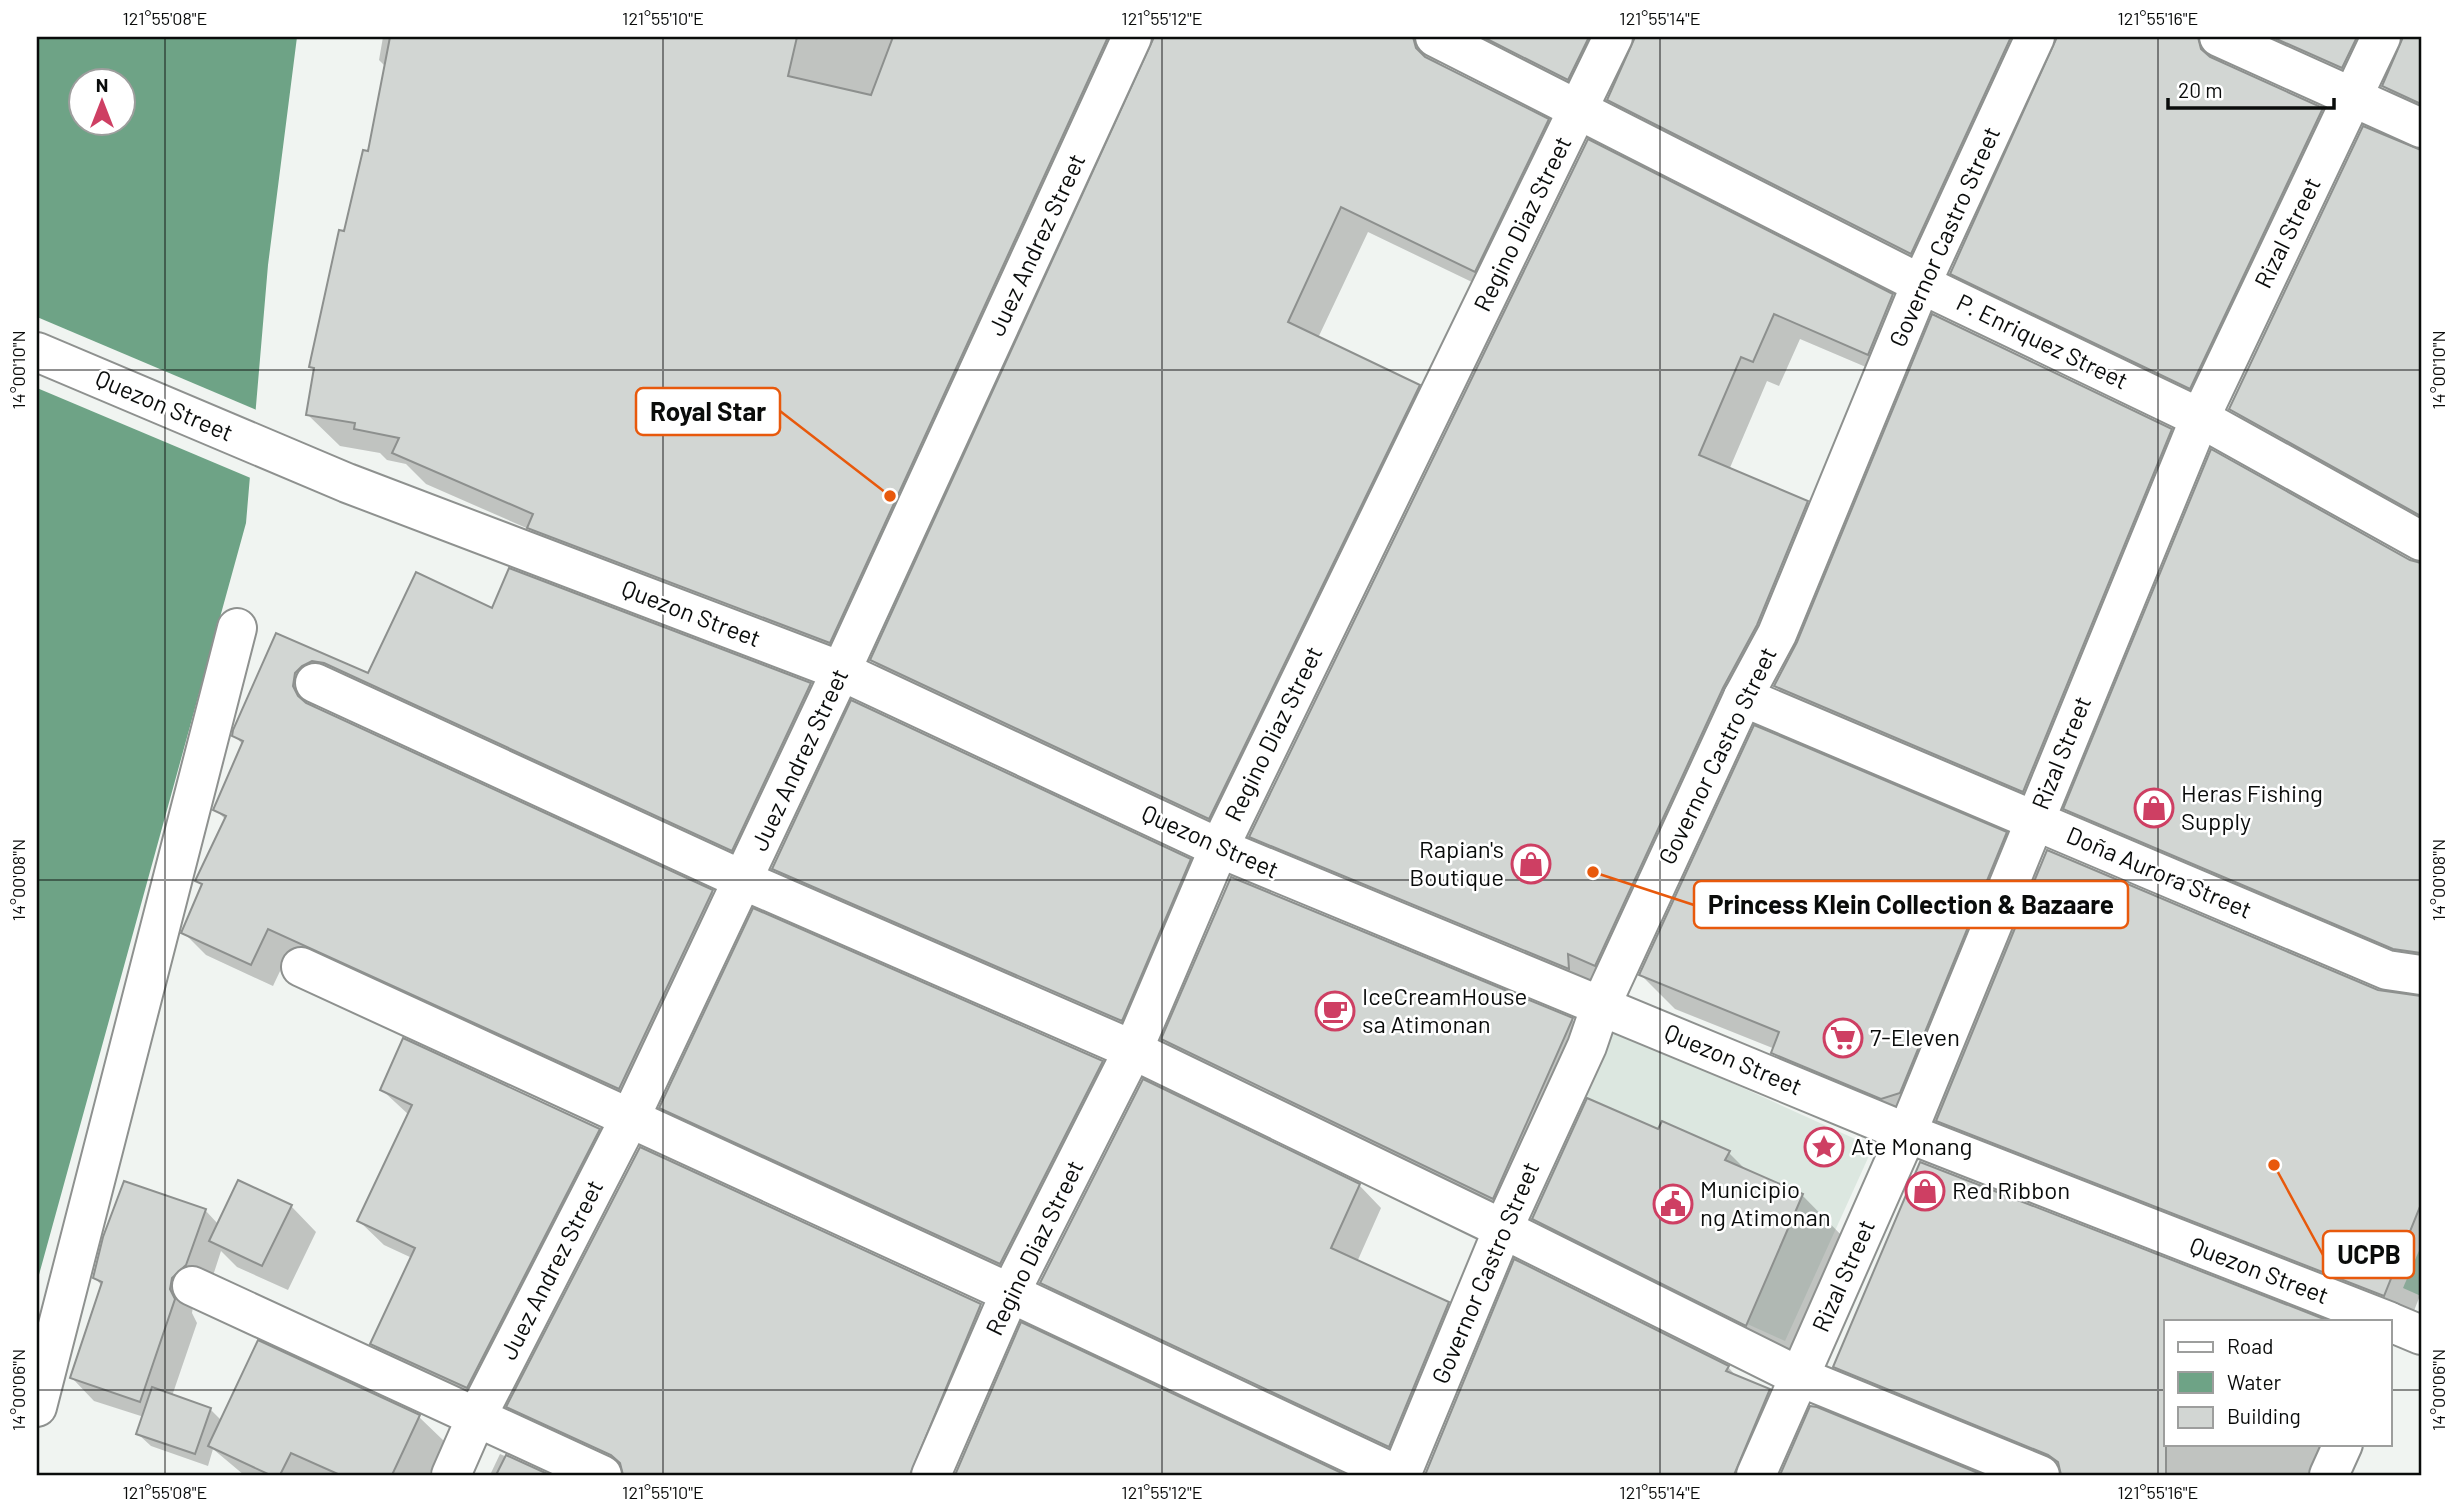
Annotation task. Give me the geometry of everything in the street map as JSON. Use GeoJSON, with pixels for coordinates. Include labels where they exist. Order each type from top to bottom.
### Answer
{"type":"FeatureCollection","features":[{"type":"Feature","properties":{"kind":"street","name":"Juez Andrez Street"},"geometry":{"type":"LineString","coordinates":[[451,1475],[476,1418],[630,1118],[745,881],[1132,37]]}},
{"type":"Feature","properties":{"kind":"street","name":"P. Enriquez Street"},"geometry":{"type":"LineString","coordinates":[[1435,37],[1921,284],[2200,418],[2421,541]]}},
{"type":"Feature","properties":{"kind":"street","name":"Regino Diaz Street"},"geometry":{"type":"LineString","coordinates":[[930,1475],[1010,1293],[1133,1051],[1219,848],[1614,37]]}},
{"type":"Feature","properties":{"kind":"street","name":"Governor Castro Street"},"geometry":{"type":"LineString","coordinates":[[1399,1475],[1503,1229],[1587,1046],[1601,1006],[1743,697],[1777,634],[1921,284],[2035,37]]}},
{"type":"Feature","properties":{"kind":"street"},"geometry":{"type":"LineString","coordinates":[[2219,37],[2421,128]]}},
{"type":"Feature","properties":{"kind":"street","name":"Rizal Street"},"geometry":{"type":"LineString","coordinates":[[1756,1475],[1908,1133],[2200,418],[2381,37]]}},
{"type":"Feature","properties":{"kind":"street","name":"Quezon Street"},"geometry":{"type":"LineString","coordinates":[[37,352],[346,483],[841,671],[1219,848],[1908,1133],[2381,1320]]}},
{"type":"Feature","properties":{"kind":"street"},"geometry":{"type":"LineString","coordinates":[[37,1407],[237,628]]}},
{"type":"Feature","properties":{"kind":"street"},"geometry":{"type":"LineString","coordinates":[[315,683],[745,881],[1133,1051],[1503,1229],[1800,1377],[2039,1475]]}},
{"type":"Feature","properties":{"kind":"street","name":"Doña Aurora Street"},"geometry":{"type":"LineString","coordinates":[[1743,697],[2387,970],[2421,975]]}},
{"type":"Feature","properties":{"kind":"street"},"geometry":{"type":"LineString","coordinates":[[301,967],[1399,1475]]}},
{"type":"Feature","properties":{"kind":"street"},"geometry":{"type":"LineString","coordinates":[[192,1286],[603,1475]]}},
{"type":"Feature","properties":{"kind":"street"},"geometry":{"type":"LineString","coordinates":[[2329,1475],[2342,1446]]}},
{"type":"Feature","properties":{"kind":"shaded area"},"geometry":{"type":"Polygon","coordinates":[[[1613,1029],[1873,1147],[1785,1341],[1526,1224],[1613,1029]]]}},
{"type":"Feature","properties":{"kind":"shaded area"},"geometry":{"type":"Polygon","coordinates":[[[2421,1246],[2421,1296],[2403,1288],[2421,1246]]]}},
{"type":"Feature","properties":{"kind":"water"},"geometry":{"type":"Polygon","coordinates":[[[37,37],[297,37],[268,265],[246,523],[37,1282],[37,37]]]}},
{"type":"Feature","properties":{"kind":"pier"},"geometry":{"type":"Polygon","coordinates":[[[37,317],[259,411],[253,479],[37,388],[37,317]]]}},
{"type":"Feature","properties":{"kind":"building"},"geometry":{"type":"Polygon","coordinates":[[[390,37],[797,37],[788,76],[871,95],[893,37],[1108,37],[830,643],[527,528],[533,514],[392,453],[399,438],[354,429],[355,423],[306,415],[314,368],[309,367],[339,230],[344,231],[363,150],[368,151],[390,37]]]}},
{"type":"Feature","properties":{"kind":"building"},"geometry":{"type":"Polygon","coordinates":[[[1154,37],[1413,37],[1416,48],[1425,57],[1549,119],[1475,272],[1341,207],[1288,322],[1420,385],[1209,819],[870,660],[1154,37]]]}},
{"type":"Feature","properties":{"kind":"building"},"geometry":{"type":"Polygon","coordinates":[[[1483,37],[1589,37],[1568,80],[1483,37]]]}},
{"type":"Feature","properties":{"kind":"building"},"geometry":{"type":"Polygon","coordinates":[[[1635,37],[2011,37],[1911,254],[1607,100],[1635,37]]]}},
{"type":"Feature","properties":{"kind":"building"},"geometry":{"type":"Polygon","coordinates":[[[2057,37],[2198,37],[2201,49],[2210,57],[2323,108],[2190,389],[1950,274],[2057,37]]]}},
{"type":"Feature","properties":{"kind":"building"},"geometry":{"type":"Polygon","coordinates":[[[2272,37],[2357,37],[2342,68],[2272,37]]]}},
{"type":"Feature","properties":{"kind":"building"},"geometry":{"type":"Polygon","coordinates":[[[2403,37],[2421,37],[2421,104],[2382,86],[2403,37]]]}},
{"type":"Feature","properties":{"kind":"building"},"geometry":{"type":"Polygon","coordinates":[[[2363,126],[2421,150],[2421,516],[2229,409],[2363,126]]]}},
{"type":"Feature","properties":{"kind":"building"},"geometry":{"type":"Polygon","coordinates":[[[1588,139],[1893,294],[1868,355],[1774,314],[1753,362],[1741,357],[1699,455],[1808,501],[1757,625],[1723,688],[1595,966],[1568,954],[1569,969],[1249,837],[1588,139]]]}},
{"type":"Feature","properties":{"kind":"building"},"geometry":{"type":"Polygon","coordinates":[[[1932,314],[2172,429],[2023,792],[1774,686],[1797,642],[1932,314]]]}},
{"type":"Feature","properties":{"kind":"building"},"geometry":{"type":"Polygon","coordinates":[[[2211,449],[2410,560],[2421,563],[2421,953],[2393,949],[2063,809],[2211,449]]]}},
{"type":"Feature","properties":{"kind":"building"},"geometry":{"type":"Polygon","coordinates":[[[509,568],[811,683],[732,851],[324,663],[312,661],[295,673],[293,686],[298,696],[306,703],[713,890],[619,1089],[268,929],[251,965],[181,933],[202,884],[195,881],[226,816],[213,810],[243,741],[232,736],[233,730],[276,633],[368,673],[416,572],[492,608],[509,568]]]}},
{"type":"Feature","properties":{"kind":"building"},"geometry":{"type":"Polygon","coordinates":[[[851,700],[1191,859],[1122,1021],[772,869],[851,700]]]}},
{"type":"Feature","properties":{"kind":"building"},"geometry":{"type":"Polygon","coordinates":[[[1754,725],[2007,832],[1900,1093],[1881,1099],[1771,1053],[1779,1032],[1639,975],[1754,725]]]}},
{"type":"Feature","properties":{"kind":"building"},"geometry":{"type":"Polygon","coordinates":[[[2047,850],[2378,990],[2421,996],[2421,1204],[2384,1296],[1936,1121],[2047,850]]]}},
{"type":"Feature","properties":{"kind":"building"},"geometry":{"type":"Polygon","coordinates":[[[1231,877],[1573,1018],[1493,1199],[1161,1039],[1231,877]]]}},
{"type":"Feature","properties":{"kind":"building"},"geometry":{"type":"Polygon","coordinates":[[[753,908],[1103,1061],[1000,1264],[659,1108],[753,908]]]}},
{"type":"Feature","properties":{"kind":"building"},"geometry":{"type":"Polygon","coordinates":[[[403,1038],[600,1129],[467,1388],[370,1344],[415,1248],[357,1221],[412,1105],[380,1090],[403,1038]]]}},
{"type":"Feature","properties":{"kind":"building"},"geometry":{"type":"Polygon","coordinates":[[[1143,1079],[1360,1184],[1331,1248],[1449,1302],[1389,1447],[1040,1283],[1143,1079]]]}},
{"type":"Feature","properties":{"kind":"building","name":"Municipio ng Atimonan"},"geometry":{"type":"Polygon","coordinates":[[[1587,1098],[1658,1129],[1662,1121],[1730,1151],[1725,1160],[1803,1194],[1746,1326],[1532,1219],[1587,1098]]]}},
{"type":"Feature","properties":{"kind":"building"},"geometry":{"type":"Polygon","coordinates":[[[640,1147],[981,1304],[910,1475],[623,1475],[620,1463],[611,1455],[506,1407],[640,1147]]]}},
{"type":"Feature","properties":{"kind":"building"},"geometry":{"type":"Polygon","coordinates":[[[1920,1162],[2326,1320],[2164,1320],[2166,1475],[2061,1475],[2058,1462],[2048,1455],[1833,1367],[1920,1162]]]}},
{"type":"Feature","properties":{"kind":"building"},"geometry":{"type":"Polygon","coordinates":[[[238,1180],[292,1205],[262,1266],[209,1241],[238,1180]]]}},
{"type":"Feature","properties":{"kind":"building"},"geometry":{"type":"Polygon","coordinates":[[[124,1181],[206,1209],[186,1265],[172,1278],[170,1289],[175,1299],[140,1402],[70,1378],[102,1282],[93,1278],[103,1237],[124,1181]]]}},
{"type":"Feature","properties":{"kind":"building"},"geometry":{"type":"Polygon","coordinates":[[[1514,1259],[1729,1366],[1726,1371],[1770,1389],[1734,1475],[1425,1475],[1514,1259]]]}},
{"type":"Feature","properties":{"kind":"building"},"geometry":{"type":"Polygon","coordinates":[[[1021,1322],[1346,1475],[955,1475],[1021,1322]]]}},
{"type":"Feature","properties":{"kind":"building"},"geometry":{"type":"Polygon","coordinates":[[[258,1340],[420,1415],[392,1475],[340,1475],[291,1453],[280,1475],[270,1475],[208,1446],[258,1340]]]}},
{"type":"Feature","properties":{"kind":"building"},"geometry":{"type":"Polygon","coordinates":[[[152,1387],[211,1408],[195,1454],[136,1434],[152,1387]]]}},
{"type":"Feature","properties":{"kind":"building"},"geometry":{"type":"Polygon","coordinates":[[[1810,1406],[1817,1407],[1983,1475],[1780,1475],[1810,1406]]]}},
{"type":"Feature","properties":{"kind":"building"},"geometry":{"type":"Polygon","coordinates":[[[506,1455],[550,1475],[496,1475],[506,1455]]]}},
{"type":"Feature","properties":{"kind":"place","name":"Royal Star"},"geometry":{"type":"Point","coordinates":[890,496]}},
{"type":"Feature","properties":{"kind":"place","name":"Heras Fishing Supply"},"geometry":{"type":"Point","coordinates":[2154,808]}},
{"type":"Feature","properties":{"kind":"place","name":"Rapian's Boutique"},"geometry":{"type":"Point","coordinates":[1531,864]}},
{"type":"Feature","properties":{"kind":"place","name":"Princess Klein Collection & Bazaare"},"geometry":{"type":"Point","coordinates":[1593,872]}},
{"type":"Feature","properties":{"kind":"place","name":"IceCreamHouse sa Atimonan"},"geometry":{"type":"Point","coordinates":[1335,1011]}},
{"type":"Feature","properties":{"kind":"place","name":"7-Eleven"},"geometry":{"type":"Point","coordinates":[1843,1038]}},
{"type":"Feature","properties":{"kind":"place","name":"Ate Monang"},"geometry":{"type":"Point","coordinates":[1824,1147]}},
{"type":"Feature","properties":{"kind":"place","name":"UCPB"},"geometry":{"type":"Point","coordinates":[2274,1165]}},
{"type":"Feature","properties":{"kind":"place","name":"Red Ribbon"},"geometry":{"type":"Point","coordinates":[1925,1191]}},
{"type":"Feature","properties":{"kind":"place","name":"Municipio ng Atimonan"},"geometry":{"type":"Point","coordinates":[1673,1204]}}]}
